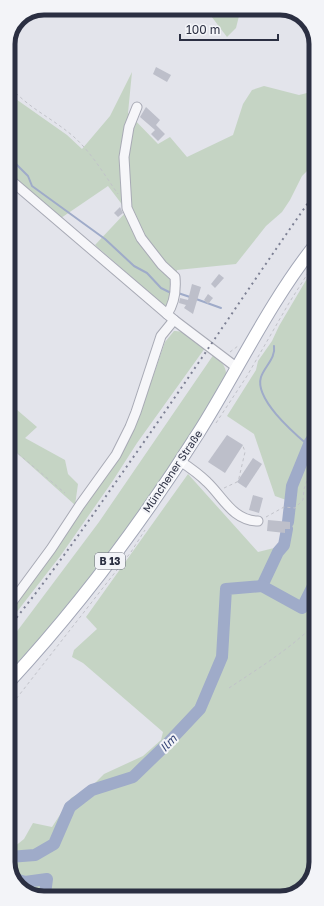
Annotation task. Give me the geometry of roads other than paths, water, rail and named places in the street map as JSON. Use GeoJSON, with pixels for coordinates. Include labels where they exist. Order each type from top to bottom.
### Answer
{"type":"FeatureCollection","features":[{"type":"Feature","properties":{"kind":"main road","name":"Münchener Straße"},"geometry":{"type":"LineString","coordinates":[[15,676],[80,601],[125,541],[199,432],[246,350],[285,287],[309,253]]}},
{"type":"Feature","properties":{"kind":"street"},"geometry":{"type":"LineString","coordinates":[[15,598],[52,549],[119,448],[136,412],[161,336],[171,317],[175,277],[162,265],[141,238],[127,208],[124,157],[129,126],[137,107]]}},
{"type":"Feature","properties":{"kind":"street"},"geometry":{"type":"LineString","coordinates":[[15,184],[171,317],[236,367]]}},
{"type":"Feature","properties":{"kind":"street"},"geometry":{"type":"LineString","coordinates":[[180,461],[200,476],[231,510],[247,518],[258,521]]}},
{"type":"Feature","properties":{"kind":"waterway"},"geometry":{"type":"LineString","coordinates":[[15,163],[28,176],[32,186],[105,239],[134,266],[147,273],[161,288],[169,292]]}},
{"type":"Feature","properties":{"kind":"waterway"},"geometry":{"type":"LineString","coordinates":[[178,293],[190,297]]}},
{"type":"Feature","properties":{"kind":"waterway"},"geometry":{"type":"LineString","coordinates":[[196,299],[221,308]]}},
{"type":"Feature","properties":{"kind":"waterway"},"geometry":{"type":"LineString","coordinates":[[274,346],[272,358],[261,377],[260,386],[263,395],[269,405],[285,424],[309,446]]}},
{"type":"Feature","properties":{"kind":"waterway","name":"Ilm"},"geometry":{"type":"LineString","coordinates":[[288,522],[292,486],[309,444]]}},
{"type":"Feature","properties":{"kind":"waterway","name":"Ilm"},"geometry":{"type":"LineString","coordinates":[[262,586],[278,552],[284,545],[287,529]]}},
{"type":"Feature","properties":{"kind":"waterway","name":"Ilm"},"geometry":{"type":"LineString","coordinates":[[15,857],[35,855],[54,844],[70,807],[92,790],[133,777],[200,709],[222,657],[226,589],[262,586],[302,608],[309,594]]}},
{"type":"Feature","properties":{"kind":"waterway","name":"Ilm"},"geometry":{"type":"LineString","coordinates":[[22,881],[47,879],[45,891]]}},
{"type":"Feature","properties":{"kind":"railway"},"geometry":{"type":"LineString","coordinates":[[15,619],[87,523],[309,202]]}}]}
